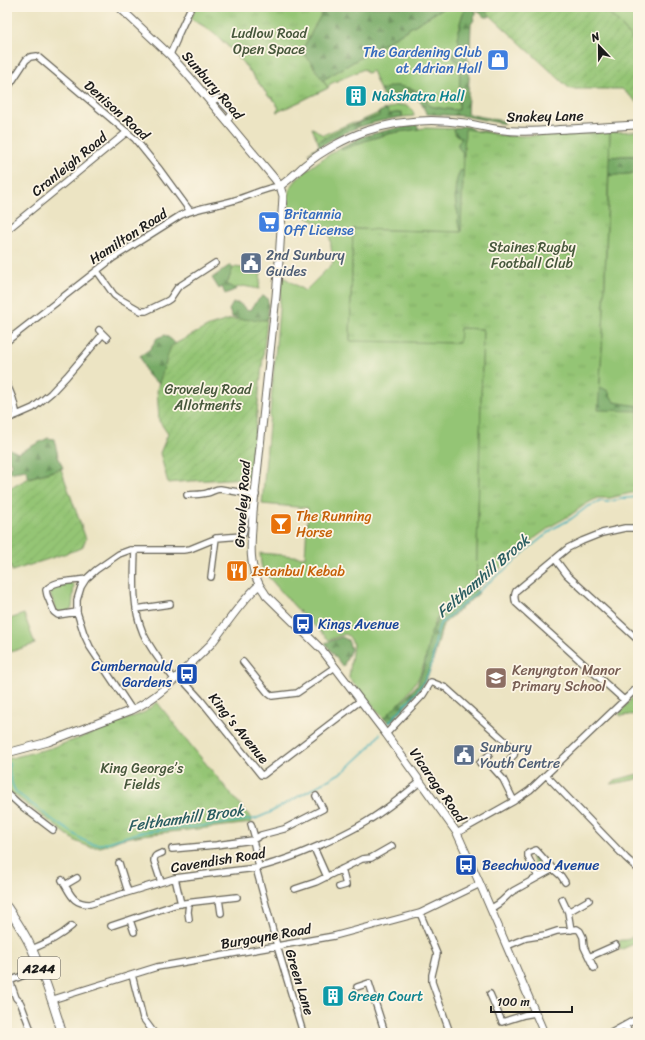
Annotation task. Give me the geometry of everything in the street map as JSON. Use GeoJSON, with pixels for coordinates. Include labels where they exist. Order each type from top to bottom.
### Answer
{"type":"FeatureCollection","features":[{"type":"Feature","properties":{"kind":"main road","name":"A244"},"geometry":{"type":"LineString","coordinates":[[7,907],[32,949],[62,1033]]}},
{"type":"Feature","properties":{"kind":"street","name":"Sunbury Road"},"geometry":{"type":"LineString","coordinates":[[119,7],[170,55],[188,75],[280,186]]}},
{"type":"Feature","properties":{"kind":"street"},"geometry":{"type":"LineString","coordinates":[[170,55],[191,7]]}},
{"type":"Feature","properties":{"kind":"street","name":"Denison Road"},"geometry":{"type":"LineString","coordinates":[[7,90],[26,60],[30,57],[37,56],[135,139],[190,211]]}},
{"type":"Feature","properties":{"kind":"street","name":"Snakey Lane"},"geometry":{"type":"LineString","coordinates":[[280,186],[314,158],[346,140],[366,131],[397,124],[421,120],[443,120],[500,130],[534,132],[638,125]]}},
{"type":"Feature","properties":{"kind":"street","name":"Cranleigh Road"},"geometry":{"type":"LineString","coordinates":[[7,230],[127,132]]}},
{"type":"Feature","properties":{"kind":"street","name":"Hamilton Road"},"geometry":{"type":"LineString","coordinates":[[7,341],[113,258],[181,215],[190,211],[235,200],[268,188],[280,186]]}},
{"type":"Feature","properties":{"kind":"street","name":"Groveley Road"},"geometry":{"type":"LineString","coordinates":[[259,585],[254,572],[251,547],[253,512],[256,495],[279,261],[283,202],[280,186]]}},
{"type":"Feature","properties":{"kind":"street"},"geometry":{"type":"LineString","coordinates":[[97,271],[114,295],[141,311],[146,312],[170,299],[178,287],[208,271],[215,263]]}},
{"type":"Feature","properties":{"kind":"street"},"geometry":{"type":"LineString","coordinates":[[7,419],[33,408],[51,393],[103,334]]}},
{"type":"Feature","properties":{"kind":"street"},"geometry":{"type":"LineString","coordinates":[[7,384],[13,398],[17,414]]}},
{"type":"Feature","properties":{"kind":"street"},"geometry":{"type":"LineString","coordinates":[[187,495],[209,493],[214,489],[256,495]]}},
{"type":"Feature","properties":{"kind":"street"},"geometry":{"type":"LineString","coordinates":[[132,710],[90,647],[77,612],[77,600],[80,587],[88,577],[106,562],[130,550],[183,550],[190,549],[216,538],[242,536],[244,532],[245,517],[248,513],[253,512]]}},
{"type":"Feature","properties":{"kind":"street"},"geometry":{"type":"LineString","coordinates":[[624,700],[516,603],[514,594],[568,548],[602,533],[625,528],[638,528]]}},
{"type":"Feature","properties":{"kind":"street"},"geometry":{"type":"LineString","coordinates":[[211,577],[216,538]]}},
{"type":"Feature","properties":{"kind":"street"},"geometry":{"type":"LineString","coordinates":[[135,550],[134,596],[143,633],[155,654],[177,678]]}},
{"type":"Feature","properties":{"kind":"street"},"geometry":{"type":"LineString","coordinates":[[555,559],[567,576],[638,640]]}},
{"type":"Feature","properties":{"kind":"street"},"geometry":{"type":"LineString","coordinates":[[77,612],[58,615],[54,612],[46,590],[49,586],[65,581],[77,581],[88,577]]}},
{"type":"Feature","properties":{"kind":"street"},"geometry":{"type":"LineString","coordinates":[[7,753],[48,742],[132,710],[157,696],[210,644],[248,594],[259,585]]}},
{"type":"Feature","properties":{"kind":"street","name":"Vicarage Road"},"geometry":{"type":"LineString","coordinates":[[259,585],[266,595],[322,650],[386,734],[457,833],[491,908],[544,1033]]}},
{"type":"Feature","properties":{"kind":"street"},"geometry":{"type":"LineString","coordinates":[[136,609],[170,604]]}},
{"type":"Feature","properties":{"kind":"street"},"geometry":{"type":"LineString","coordinates":[[243,662],[272,696],[298,693],[335,667]]}},
{"type":"Feature","properties":{"kind":"street","name":"King's Avenue"},"geometry":{"type":"LineString","coordinates":[[177,678],[200,699],[261,775],[264,775],[360,701]]}},
{"type":"Feature","properties":{"kind":"street"},"geometry":{"type":"LineString","coordinates":[[386,734],[423,695],[431,682],[446,688],[514,748],[514,755],[497,772]]}},
{"type":"Feature","properties":{"kind":"street"},"geometry":{"type":"LineString","coordinates":[[457,833],[514,801],[530,790],[638,688]]}},
{"type":"Feature","properties":{"kind":"street"},"geometry":{"type":"LineString","coordinates":[[485,759],[503,779],[514,801]]}},
{"type":"Feature","properties":{"kind":"street"},"geometry":{"type":"LineString","coordinates":[[546,775],[638,869]]}},
{"type":"Feature","properties":{"kind":"street","name":"Cavendish Road"},"geometry":{"type":"LineString","coordinates":[[77,878],[64,882],[72,897],[81,904],[90,904],[176,878],[258,867],[284,860],[314,848],[370,820],[420,782]]}},
{"type":"Feature","properties":{"kind":"street"},"geometry":{"type":"LineString","coordinates":[[7,793],[53,830]]}},
{"type":"Feature","properties":{"kind":"street"},"geometry":{"type":"LineString","coordinates":[[172,849],[216,845],[254,839],[262,835],[284,829],[323,809],[316,796]]}},
{"type":"Feature","properties":{"kind":"street","name":"Green Lane"},"geometry":{"type":"LineString","coordinates":[[251,824],[258,867],[277,946],[303,1033]]}},
{"type":"Feature","properties":{"kind":"street"},"geometry":{"type":"LineString","coordinates":[[294,889],[316,882],[362,859],[371,858],[392,846]]}},
{"type":"Feature","properties":{"kind":"street"},"geometry":{"type":"LineString","coordinates":[[314,848],[327,877]]}},
{"type":"Feature","properties":{"kind":"street"},"geometry":{"type":"LineString","coordinates":[[538,877],[528,857],[528,853],[536,850],[565,882]]}},
{"type":"Feature","properties":{"kind":"street"},"geometry":{"type":"LineString","coordinates":[[161,882],[154,858],[155,855],[162,853]]}},
{"type":"Feature","properties":{"kind":"street"},"geometry":{"type":"LineString","coordinates":[[119,863],[128,892]]}},
{"type":"Feature","properties":{"kind":"street"},"geometry":{"type":"LineString","coordinates":[[339,887],[346,885],[342,869]]}},
{"type":"Feature","properties":{"kind":"street"},"geometry":{"type":"LineString","coordinates":[[491,908],[498,905],[509,893],[553,869]]}},
{"type":"Feature","properties":{"kind":"street"},"geometry":{"type":"LineString","coordinates":[[176,878],[181,904]]}},
{"type":"Feature","properties":{"kind":"street","name":"Burgoyne Road"},"geometry":{"type":"LineString","coordinates":[[51,1000],[157,967],[334,936],[420,912],[480,884]]}},
{"type":"Feature","properties":{"kind":"street"},"geometry":{"type":"LineString","coordinates":[[111,926],[174,905],[237,897]]}},
{"type":"Feature","properties":{"kind":"street"},"geometry":{"type":"LineString","coordinates":[[219,899],[221,913]]}},
{"type":"Feature","properties":{"kind":"street"},"geometry":{"type":"LineString","coordinates":[[562,899],[568,912],[572,930]]}},
{"type":"Feature","properties":{"kind":"street"},"geometry":{"type":"LineString","coordinates":[[568,912],[589,900]]}},
{"type":"Feature","properties":{"kind":"street"},"geometry":{"type":"LineString","coordinates":[[188,903],[189,919]]}},
{"type":"Feature","properties":{"kind":"street"},"geometry":{"type":"LineString","coordinates":[[420,912],[437,954],[432,975],[432,982],[450,1033]]}},
{"type":"Feature","properties":{"kind":"street"},"geometry":{"type":"LineString","coordinates":[[130,920],[134,932]]}},
{"type":"Feature","properties":{"kind":"street"},"geometry":{"type":"LineString","coordinates":[[32,949],[53,940],[72,926]]}},
{"type":"Feature","properties":{"kind":"street"},"geometry":{"type":"LineString","coordinates":[[507,946],[526,938],[545,935],[557,931],[577,929],[583,937],[584,947],[594,968]]}},
{"type":"Feature","properties":{"kind":"street"},"geometry":{"type":"LineString","coordinates":[[589,957],[616,945]]}},
{"type":"Feature","properties":{"kind":"street"},"geometry":{"type":"LineString","coordinates":[[32,1033],[21,1004],[16,998],[8,982],[39,969]]}},
{"type":"Feature","properties":{"kind":"street"},"geometry":{"type":"LineString","coordinates":[[132,975],[142,1015],[145,1022],[154,1033]]}},
{"type":"Feature","properties":{"kind":"street"},"geometry":{"type":"LineString","coordinates":[[357,987],[369,983],[384,1033]]}},
{"type":"Feature","properties":{"kind":"street"},"geometry":{"type":"LineString","coordinates":[[490,994],[502,1022],[535,1013]]}},
{"type":"Feature","properties":{"kind":"street"},"geometry":{"type":"LineString","coordinates":[[611,1033],[638,1018]]}},
{"type":"Feature","properties":{"kind":"street"},"geometry":{"type":"LineString","coordinates":[[626,1025],[630,1033]]}},
{"type":"Feature","properties":{"kind":"green space"},"geometry":{"type":"Polygon","coordinates":[[[196,7],[302,50],[325,7],[445,7],[323,80],[328,88],[277,112],[276,111],[279,108],[272,97],[270,98],[235,53],[214,34],[191,19],[196,7]]]}},
{"type":"Feature","properties":{"kind":"green space","name":"Ludlow Road Open Space"},"geometry":{"type":"Polygon","coordinates":[[[196,7],[325,7],[302,50],[328,88],[277,112],[276,111],[279,108],[272,97],[270,98],[235,53],[214,34],[191,19],[196,7]]]}},
{"type":"Feature","properties":{"kind":"green space"},"geometry":{"type":"Polygon","coordinates":[[[445,7],[465,7],[460,23],[459,49],[454,59],[460,63],[459,110],[429,106],[416,90],[411,88],[389,87],[385,90],[380,90],[372,71],[367,73],[364,69],[330,84],[328,88],[323,80],[445,7]]]}},
{"type":"Feature","properties":{"kind":"green space"},"geometry":{"type":"Polygon","coordinates":[[[465,7],[471,7],[476,11],[476,15],[473,17],[474,20],[471,24],[470,52],[467,58],[470,62],[467,114],[503,121],[505,124],[464,116],[427,114],[421,103],[416,99],[406,95],[395,95],[384,99],[380,90],[384,90],[392,86],[399,86],[414,90],[420,94],[425,92],[430,96],[426,100],[429,106],[459,110],[460,71],[458,69],[460,63],[454,59],[452,54],[459,49],[460,44],[457,36],[458,30],[461,28],[460,23],[465,7]]]}},
{"type":"Feature","properties":{"kind":"green space"},"geometry":{"type":"Polygon","coordinates":[[[474,7],[491,7],[489,17],[484,17],[474,7]]]}},
{"type":"Feature","properties":{"kind":"green space"},"geometry":{"type":"Polygon","coordinates":[[[481,7],[602,7],[622,26],[638,46],[638,103],[622,89],[570,89],[481,7]]]}},
{"type":"Feature","properties":{"kind":"green space"},"geometry":{"type":"Polygon","coordinates":[[[602,7],[638,7],[638,46],[622,26],[602,7]]]}},
{"type":"Feature","properties":{"kind":"green space"},"geometry":{"type":"Polygon","coordinates":[[[397,105],[408,106],[412,110],[414,116],[402,117],[402,112],[379,116],[353,125],[318,142],[312,128],[323,135],[351,123],[356,123],[397,105]]]}},
{"type":"Feature","properties":{"kind":"green space"},"geometry":{"type":"Polygon","coordinates":[[[386,109],[389,114],[402,112],[402,117],[354,129],[337,136],[309,153],[319,146],[318,142],[321,140],[344,128],[379,116],[379,112],[386,109]]]}},
{"type":"Feature","properties":{"kind":"green space"},"geometry":{"type":"Polygon","coordinates":[[[417,125],[419,129],[392,133],[367,140],[342,150],[341,147],[364,136],[417,125]]]}},
{"type":"Feature","properties":{"kind":"green space"},"geometry":{"type":"Polygon","coordinates":[[[463,126],[469,127],[475,131],[480,130],[492,133],[496,137],[500,138],[507,134],[509,138],[467,162],[462,156],[463,153],[458,147],[461,137],[456,135],[453,131],[456,128],[463,126]]]}},
{"type":"Feature","properties":{"kind":"green space"},"geometry":{"type":"Polygon","coordinates":[[[424,128],[465,129],[461,232],[353,229],[350,340],[458,343],[459,328],[483,329],[476,589],[472,583],[442,608],[434,623],[431,647],[418,679],[406,696],[385,720],[349,678],[353,644],[349,637],[345,634],[329,640],[297,609],[263,571],[260,553],[305,557],[308,508],[262,504],[282,276],[305,291],[333,263],[329,230],[289,207],[289,191],[299,177],[306,171],[341,147],[342,149],[392,133],[424,128]]]}},
{"type":"Feature","properties":{"kind":"green space","name":"Staines Rugby Football Club"},"geometry":{"type":"Polygon","coordinates":[[[465,129],[507,136],[565,135],[610,132],[603,332],[598,410],[638,411],[638,492],[610,498],[597,498],[586,504],[535,538],[476,589],[483,329],[460,328],[459,343],[350,341],[353,229],[461,232],[465,129]]]}},
{"type":"Feature","properties":{"kind":"green space"},"geometry":{"type":"Polygon","coordinates":[[[594,130],[599,132],[600,135],[557,136],[562,132],[582,132],[594,130]]]}},
{"type":"Feature","properties":{"kind":"green space"},"geometry":{"type":"Polygon","coordinates":[[[638,131],[638,155],[609,157],[610,132],[638,131]]]}},
{"type":"Feature","properties":{"kind":"green space"},"geometry":{"type":"Polygon","coordinates":[[[638,155],[638,173],[606,176],[599,386],[608,391],[614,402],[638,406],[638,412],[597,411],[600,156],[609,157],[638,155]]]}},
{"type":"Feature","properties":{"kind":"green space"},"geometry":{"type":"Polygon","coordinates":[[[464,170],[465,231],[461,230],[458,224],[455,196],[458,175],[460,171],[464,170]]]}},
{"type":"Feature","properties":{"kind":"green space"},"geometry":{"type":"Polygon","coordinates":[[[638,173],[638,411],[598,411],[603,332],[609,175],[638,173]]]}},
{"type":"Feature","properties":{"kind":"green space"},"geometry":{"type":"Polygon","coordinates":[[[230,265],[233,268],[227,284],[237,289],[225,294],[222,287],[219,289],[212,278],[230,265]]]}},
{"type":"Feature","properties":{"kind":"green space"},"geometry":{"type":"Polygon","coordinates":[[[235,267],[261,272],[259,289],[243,286],[233,289],[227,284],[232,270],[235,267]]]}},
{"type":"Feature","properties":{"kind":"green space"},"geometry":{"type":"Polygon","coordinates":[[[262,296],[266,297],[268,300],[268,318],[262,321],[246,321],[232,317],[229,310],[233,303],[239,303],[247,310],[252,309],[254,304],[262,296]]]}},
{"type":"Feature","properties":{"kind":"green space","name":"Groveley Road Allotments"},"geometry":{"type":"Polygon","coordinates":[[[231,319],[267,320],[250,478],[168,483],[160,453],[168,434],[159,421],[157,389],[171,346],[209,326],[231,319]]]}},
{"type":"Feature","properties":{"kind":"green space"},"geometry":{"type":"Polygon","coordinates":[[[165,335],[178,346],[165,386],[156,382],[147,375],[140,356],[150,349],[157,338],[165,335]]]}},
{"type":"Feature","properties":{"kind":"green space"},"geometry":{"type":"Polygon","coordinates":[[[48,438],[54,439],[58,456],[63,468],[29,478],[26,470],[8,473],[12,463],[7,460],[7,447],[18,453],[48,438]]]}},
{"type":"Feature","properties":{"kind":"green space"},"geometry":{"type":"Polygon","coordinates":[[[61,469],[86,539],[82,548],[12,571],[7,557],[7,490],[29,478],[61,469]]]}},
{"type":"Feature","properties":{"kind":"green space"},"geometry":{"type":"Polygon","coordinates":[[[64,583],[72,583],[74,585],[72,608],[69,611],[59,613],[56,610],[49,591],[51,587],[64,583]]]}},
{"type":"Feature","properties":{"kind":"green space"},"geometry":{"type":"Polygon","coordinates":[[[473,586],[479,593],[443,624],[429,673],[423,685],[390,723],[384,718],[405,699],[417,685],[424,667],[430,635],[438,618],[450,604],[473,586]]]}},
{"type":"Feature","properties":{"kind":"green space"},"geometry":{"type":"Polygon","coordinates":[[[24,614],[35,644],[7,653],[7,620],[24,614]]]}},
{"type":"Feature","properties":{"kind":"green space"},"geometry":{"type":"Polygon","coordinates":[[[342,637],[348,640],[351,649],[343,667],[325,643],[342,637]]]}},
{"type":"Feature","properties":{"kind":"green space"},"geometry":{"type":"Polygon","coordinates":[[[632,698],[635,700],[638,714],[621,716],[619,714],[632,698]]]}},
{"type":"Feature","properties":{"kind":"green space","name":"King George’s Fields"},"geometry":{"type":"Polygon","coordinates":[[[157,702],[251,818],[252,823],[142,835],[121,839],[100,847],[90,847],[77,842],[10,792],[7,781],[7,759],[51,748],[77,739],[145,712],[157,702]]]}},
{"type":"Feature","properties":{"kind":"green space"},"geometry":{"type":"Polygon","coordinates":[[[638,774],[638,779],[611,784],[615,780],[638,774]]]}},
{"type":"Feature","properties":{"kind":"green space"},"geometry":{"type":"Polygon","coordinates":[[[534,853],[547,866],[547,870],[542,872],[537,870],[531,856],[531,854],[534,853]]]}},
{"type":"Feature","properties":{"kind":"green space"},"geometry":{"type":"Polygon","coordinates":[[[636,934],[638,935],[636,943],[620,950],[619,941],[628,939],[636,934]]]}},
{"type":"Feature","properties":{"kind":"waterway","name":"Felthamhill Brook"},"geometry":{"type":"LineString","coordinates":[[389,723],[417,691],[427,677],[432,664],[440,624],[554,528],[571,519],[587,507],[601,501],[607,502],[638,497]]}},
{"type":"Feature","properties":{"kind":"waterway","name":"Felthamhill Brook"},"geometry":{"type":"LineString","coordinates":[[9,763],[10,778],[16,792],[53,820],[83,840],[92,844],[102,844],[141,832],[255,819],[269,813],[344,771],[370,747],[380,734]]}},
{"type":"Feature","properties":{"kind":"place","name":"The Gardening Club at Adrian Hall"},"geometry":{"type":"Point","coordinates":[498,60]}},
{"type":"Feature","properties":{"kind":"place","name":"Nakshatra Hall"},"geometry":{"type":"Point","coordinates":[356,96]}},
{"type":"Feature","properties":{"kind":"place","name":"Britannia Off License"},"geometry":{"type":"Point","coordinates":[269,222]}},
{"type":"Feature","properties":{"kind":"place","name":"2nd Sunbury Guides"},"geometry":{"type":"Point","coordinates":[251,263]}},
{"type":"Feature","properties":{"kind":"place","name":"The Running Horse"},"geometry":{"type":"Point","coordinates":[281,524]}},
{"type":"Feature","properties":{"kind":"place","name":"Istanbul Kebab"},"geometry":{"type":"Point","coordinates":[237,571]}},
{"type":"Feature","properties":{"kind":"place","name":"Kings Avenue"},"geometry":{"type":"Point","coordinates":[303,624]}},
{"type":"Feature","properties":{"kind":"place","name":"Cumbernauld Gardens"},"geometry":{"type":"Point","coordinates":[187,674]}},
{"type":"Feature","properties":{"kind":"place","name":"Kenyngton Manor Primary School"},"geometry":{"type":"Point","coordinates":[496,678]}},
{"type":"Feature","properties":{"kind":"place","name":"Sunbury Youth Centre"},"geometry":{"type":"Point","coordinates":[464,755]}},
{"type":"Feature","properties":{"kind":"place","name":"Beechwood Avenue"},"geometry":{"type":"Point","coordinates":[466,865]}},
{"type":"Feature","properties":{"kind":"place","name":"Green Court"},"geometry":{"type":"Point","coordinates":[333,996]}}]}
